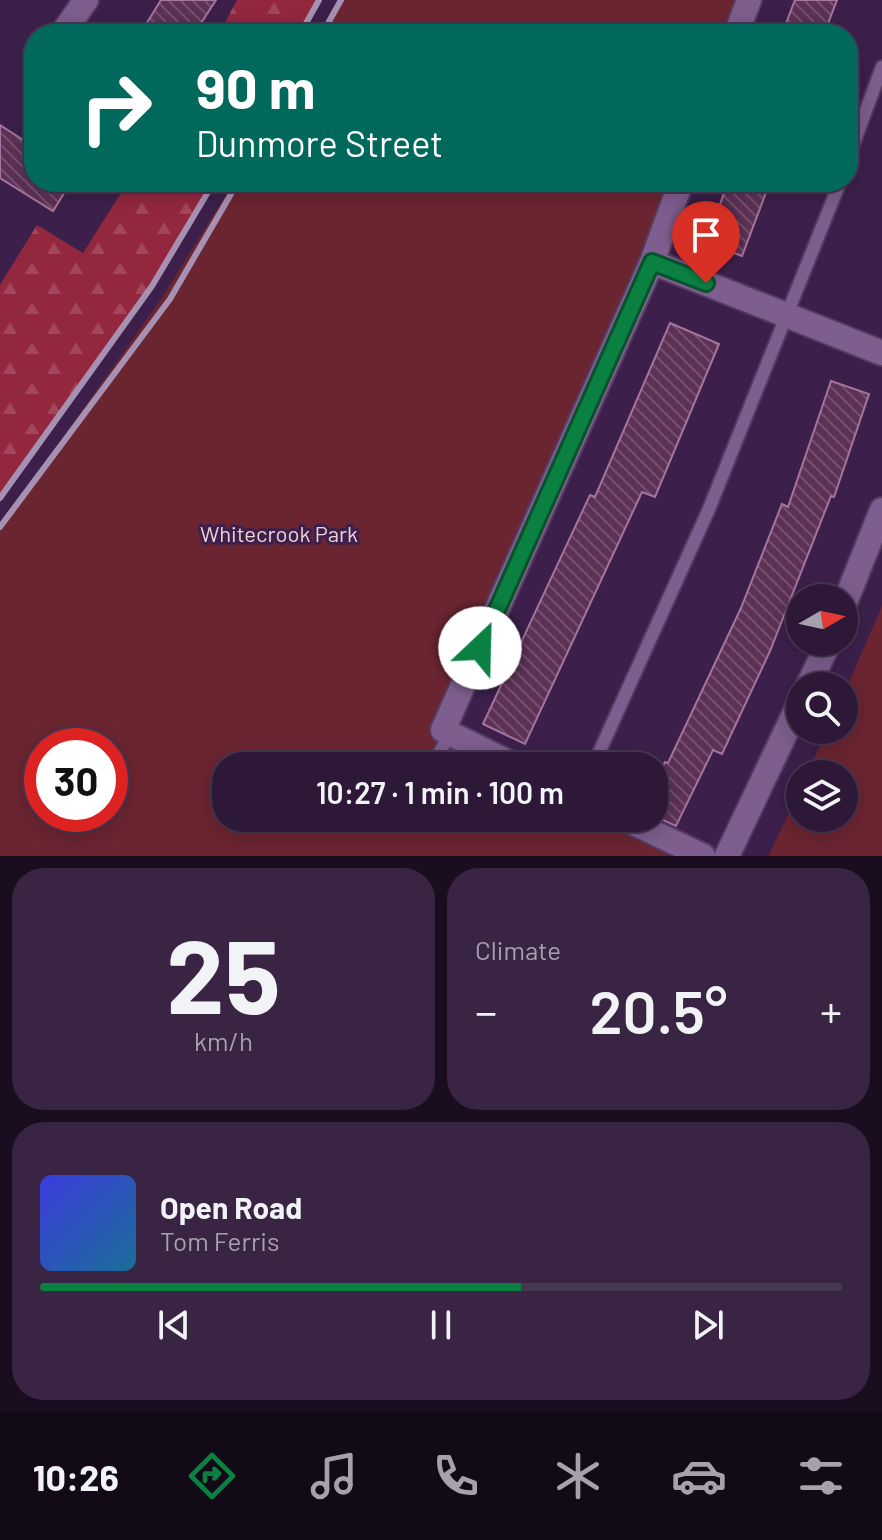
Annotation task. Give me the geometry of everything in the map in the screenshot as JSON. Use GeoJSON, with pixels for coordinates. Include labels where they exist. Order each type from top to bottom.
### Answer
{"type":"FeatureCollection","features":[{"type":"Feature","properties":{"kind":"street"},"geometry":{"type":"LineString","coordinates":[[69,24],[86,0]]}},
{"type":"Feature","properties":{"kind":"street"},"geometry":{"type":"LineString","coordinates":[[740,24],[749,0]]}},
{"type":"Feature","properties":{"kind":"street"},"geometry":{"type":"LineString","coordinates":[[487,752],[443,730],[652,262],[677,192]]}},
{"type":"Feature","properties":{"kind":"street"},"geometry":{"type":"LineString","coordinates":[[652,262],[882,353]]}},
{"type":"Feature","properties":{"kind":"street"},"geometry":{"type":"LineString","coordinates":[[852,584],[882,510]]}},
{"type":"Feature","properties":{"kind":"street"},"geometry":{"type":"LineString","coordinates":[[727,856],[786,732]]}},
{"type":"Feature","properties":{"kind":"street"},"geometry":{"type":"LineString","coordinates":[[652,832],[703,856]]}},
{"type":"Feature","properties":{"kind":"lane"},"geometry":{"type":"LineString","coordinates":[[858,132],[882,67]]}},
{"type":"Feature","properties":{"kind":"lane"},"geometry":{"type":"LineString","coordinates":[[599,752],[709,509],[836,192]]}},
{"type":"Feature","properties":{"kind":"lane"},"geometry":{"type":"LineString","coordinates":[[440,752],[450,734]]}},
{"type":"Feature","properties":{"kind":"green space"},"geometry":{"type":"Polygon","coordinates":[[[237,0],[319,0],[306,24],[224,24],[237,0]]]}},
{"type":"Feature","properties":{"kind":"green space"},"geometry":{"type":"Polygon","coordinates":[[[341,0],[749,0],[740,24],[328,24],[341,0]]]}},
{"type":"Feature","properties":{"kind":"green space"},"geometry":{"type":"Polygon","coordinates":[[[122,192],[208,192],[152,286],[0,498],[0,285],[37,225],[83,253],[122,192]]]}},
{"type":"Feature","properties":{"kind":"green space","name":"Whitecrook Park"},"geometry":{"type":"Polygon","coordinates":[[[228,192],[677,192],[443,730],[488,752],[212,752],[212,832],[652,832],[703,856],[0,856],[0,527],[161,299],[228,192]]]}},
{"type":"Feature","properties":{"kind":"green space"},"geometry":{"type":"Polygon","coordinates":[[[882,606],[882,856],[771,856],[786,819],[786,832],[858,832],[858,760],[813,760],[821,744],[858,744],[858,672],[854,672],[882,606]]]}},
{"type":"Feature","properties":{"kind":"building"},"geometry":{"type":"Polygon","coordinates":[[[161,0],[216,0],[200,24],[146,24],[161,0]]]}},
{"type":"Feature","properties":{"kind":"building"},"geometry":{"type":"Polygon","coordinates":[[[795,0],[837,0],[828,24],[786,24],[795,0]]]}},
{"type":"Feature","properties":{"kind":"building"},"geometry":{"type":"Polygon","coordinates":[[[0,125],[24,141],[24,192],[65,192],[53,211],[0,178],[0,125]]]}},
{"type":"Feature","properties":{"kind":"building"},"geometry":{"type":"Polygon","coordinates":[[[724,192],[766,192],[742,256],[706,243],[724,192]]]}},
{"type":"Feature","properties":{"kind":"building"},"geometry":{"type":"Polygon","coordinates":[[[670,323],[719,344],[655,497],[642,492],[525,744],[483,724],[590,495],[595,497],[670,323]]]}},
{"type":"Feature","properties":{"kind":"building"},"geometry":{"type":"Polygon","coordinates":[[[831,381],[869,394],[834,497],[831,496],[796,584],[786,584],[786,610],[770,651],[722,754],[713,750],[676,826],[668,822],[668,763],[741,608],[782,504],[788,507],[831,381]]]}},
{"type":"Feature","properties":{"kind":"railway"},"geometry":{"type":"LineString","coordinates":[[306,24],[319,0]]}},
{"type":"Feature","properties":{"kind":"railway"},"geometry":{"type":"LineString","coordinates":[[328,24],[341,0]]}},
{"type":"Feature","properties":{"kind":"railway"},"geometry":{"type":"LineString","coordinates":[[0,498],[152,286],[208,192]]}},
{"type":"Feature","properties":{"kind":"railway"},"geometry":{"type":"LineString","coordinates":[[0,527],[170,299],[232,192]]}},
{"type":"Feature","properties":{"kind":"route"},"geometry":{"type":"LineString","coordinates":[[480,648],[652,262],[706,283]]}}]}
